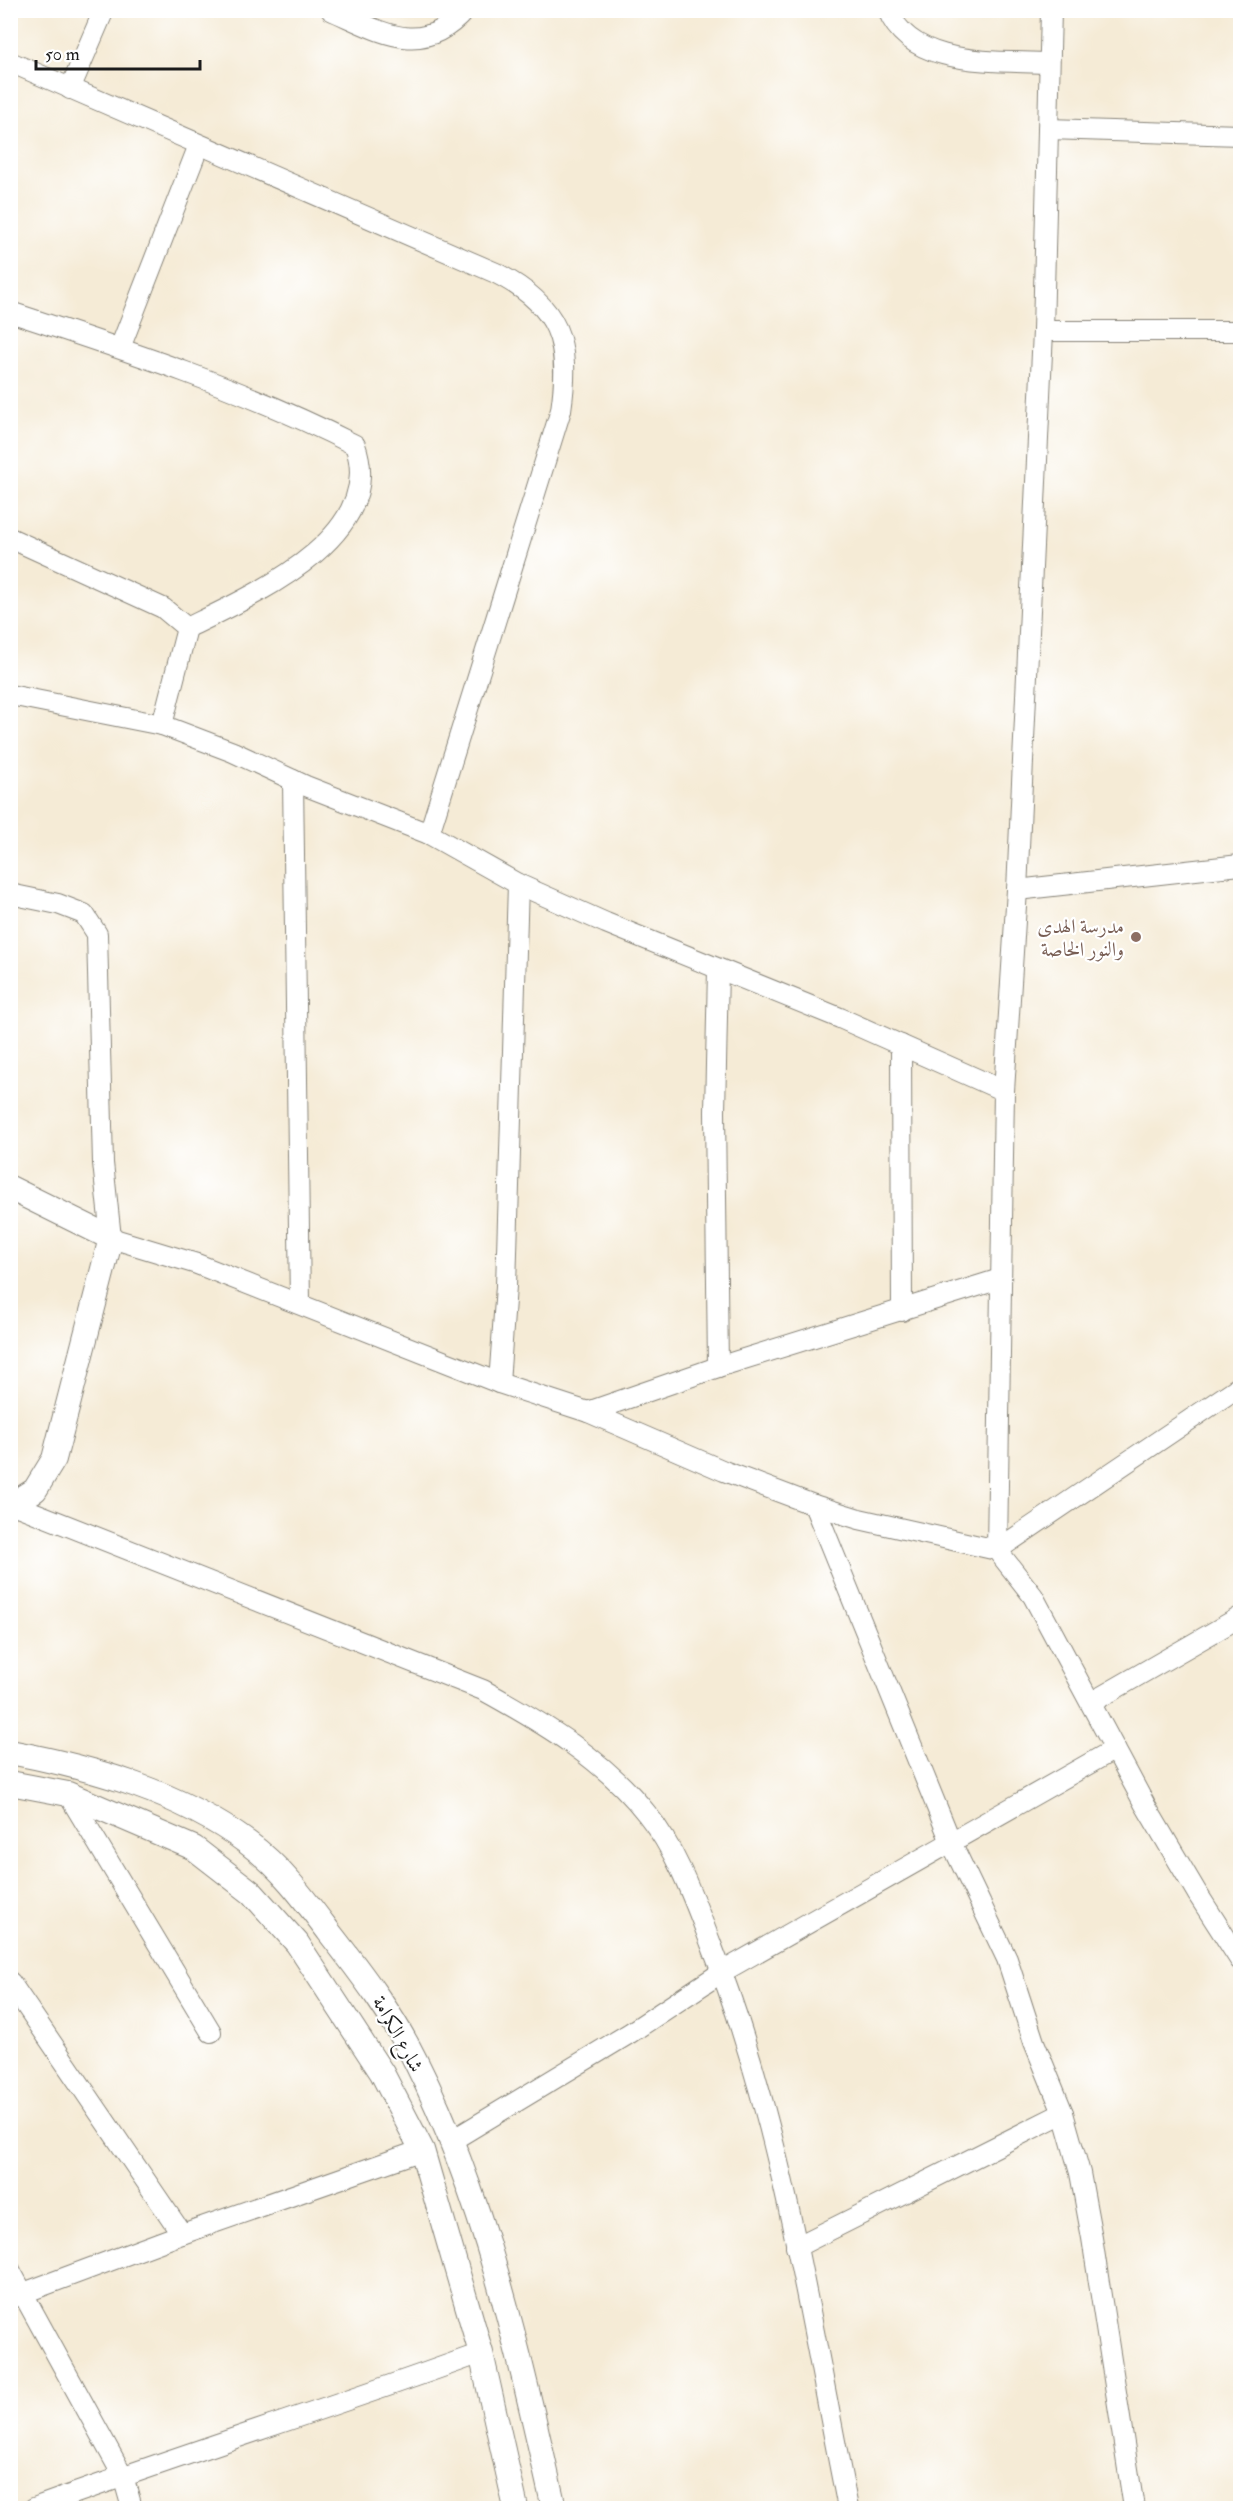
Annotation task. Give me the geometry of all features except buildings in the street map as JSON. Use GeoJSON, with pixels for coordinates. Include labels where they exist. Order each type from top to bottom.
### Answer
{"type":"FeatureCollection","features":[{"type":"Feature","properties":{"kind":"street"},"geometry":{"type":"LineString","coordinates":[[70,89],[104,10]]}},
{"type":"Feature","properties":{"kind":"street"},"geometry":{"type":"LineString","coordinates":[[332,10],[386,33],[411,39],[431,37],[451,27],[465,10]]}},
{"type":"Feature","properties":{"kind":"street"},"geometry":{"type":"LineString","coordinates":[[888,10],[900,30],[913,42],[937,54],[1049,63]]}},
{"type":"Feature","properties":{"kind":"street"},"geometry":{"type":"LineString","coordinates":[[1051,10],[1043,331],[1017,890],[1004,1091],[997,1550],[1033,1596],[1092,1702],[1115,1749],[1197,1893],[1240,1960]]}},
{"type":"Feature","properties":{"kind":"street"},"geometry":{"type":"LineString","coordinates":[[10,63],[367,215],[522,286],[542,305],[556,327],[563,349],[566,374],[561,410],[429,834]]}},
{"type":"Feature","properties":{"kind":"street"},"geometry":{"type":"LineString","coordinates":[[1048,129],[1240,135]]}},
{"type":"Feature","properties":{"kind":"street"},"geometry":{"type":"LineString","coordinates":[[120,348],[199,145]]}},
{"type":"Feature","properties":{"kind":"street"},"geometry":{"type":"LineString","coordinates":[[10,312],[120,348],[317,426],[355,445],[362,464],[353,510],[323,547],[248,598],[187,628],[162,726]]}},
{"type":"Feature","properties":{"kind":"street"},"geometry":{"type":"LineString","coordinates":[[1043,331],[1240,331]]}},
{"type":"Feature","properties":{"kind":"street"},"geometry":{"type":"LineString","coordinates":[[10,538],[163,608],[187,628]]}},
{"type":"Feature","properties":{"kind":"street"},"geometry":{"type":"LineString","coordinates":[[10,695],[162,726],[233,752],[293,780],[429,834],[518,884],[901,1045],[1004,1091]]}},
{"type":"Feature","properties":{"kind":"street"},"geometry":{"type":"LineString","coordinates":[[293,780],[300,1304]]}},
{"type":"Feature","properties":{"kind":"street"},"geometry":{"type":"LineString","coordinates":[[1017,890],[1240,866]]}},
{"type":"Feature","properties":{"kind":"street"},"geometry":{"type":"LineString","coordinates":[[499,1383],[506,1274],[518,884]]}},
{"type":"Feature","properties":{"kind":"street"},"geometry":{"type":"LineString","coordinates":[[10,894],[58,904],[84,914],[97,934],[102,1152],[111,1238],[54,1459],[35,1490],[12,1504]]}},
{"type":"Feature","properties":{"kind":"street"},"geometry":{"type":"LineString","coordinates":[[718,969],[715,1112],[718,1367]]}},
{"type":"Feature","properties":{"kind":"street"},"geometry":{"type":"LineString","coordinates":[[901,1045],[902,1311]]}},
{"type":"Feature","properties":{"kind":"street"},"geometry":{"type":"LineString","coordinates":[[10,1188],[111,1238],[197,1264],[499,1383],[588,1412],[724,1472],[859,1519],[997,1550],[1240,1386]]}},
{"type":"Feature","properties":{"kind":"street"},"geometry":{"type":"LineString","coordinates":[[588,1412],[718,1367],[1000,1279]]}},
{"type":"Feature","properties":{"kind":"street"},"geometry":{"type":"LineString","coordinates":[[12,1504],[483,1690],[533,1718],[581,1751],[620,1783],[648,1815],[693,1897],[739,2016],[774,2145],[848,2508]]}},
{"type":"Feature","properties":{"kind":"street"},"geometry":{"type":"LineString","coordinates":[[814,1505],[951,1842],[1007,1959],[1034,2042],[1063,2113],[1080,2173],[1092,2238],[1134,2508]]}},
{"type":"Feature","properties":{"kind":"street"},"geometry":{"type":"LineString","coordinates":[[1092,1702],[1240,1617]]}},
{"type":"Feature","properties":{"kind":"street"},"geometry":{"type":"LineString","coordinates":[[451,2141],[620,2039],[722,1972],[1115,1749]]}},
{"type":"Feature","properties":{"kind":"street","name":"شارع الكرامة"},"geometry":{"type":"LineString","coordinates":[[10,1752],[72,1763],[146,1788],[195,1809],[249,1843],[285,1876],[370,1984],[416,2061],[451,2141],[517,2345],[554,2508]]}},
{"type":"Feature","properties":{"kind":"street","name":"شارع الكرامة"},"geometry":{"type":"LineString","coordinates":[[10,1783],[68,1794],[194,1848],[252,1893],[297,1943],[382,2073],[422,2151],[481,2353],[516,2508]]}},
{"type":"Feature","properties":{"kind":"street"},"geometry":{"type":"LineString","coordinates":[[68,1794],[211,2032]]}},
{"type":"Feature","properties":{"kind":"street"},"geometry":{"type":"LineString","coordinates":[[10,1982],[182,2234]]}},
{"type":"Feature","properties":{"kind":"street"},"geometry":{"type":"LineString","coordinates":[[796,2247],[1063,2113]]}},
{"type":"Feature","properties":{"kind":"street"},"geometry":{"type":"LineString","coordinates":[[17,2295],[182,2234],[422,2151]]}},
{"type":"Feature","properties":{"kind":"street"},"geometry":{"type":"LineString","coordinates":[[10,2270],[17,2295],[123,2476],[132,2508]]}},
{"type":"Feature","properties":{"kind":"street"},"geometry":{"type":"LineString","coordinates":[[34,2508],[123,2476],[330,2408],[481,2353]]}},
{"type":"Feature","properties":{"kind":"place","name":"مدرسة الهدى والنور الخاصة"},"geometry":{"type":"Point","coordinates":[1136,937]}}]}
